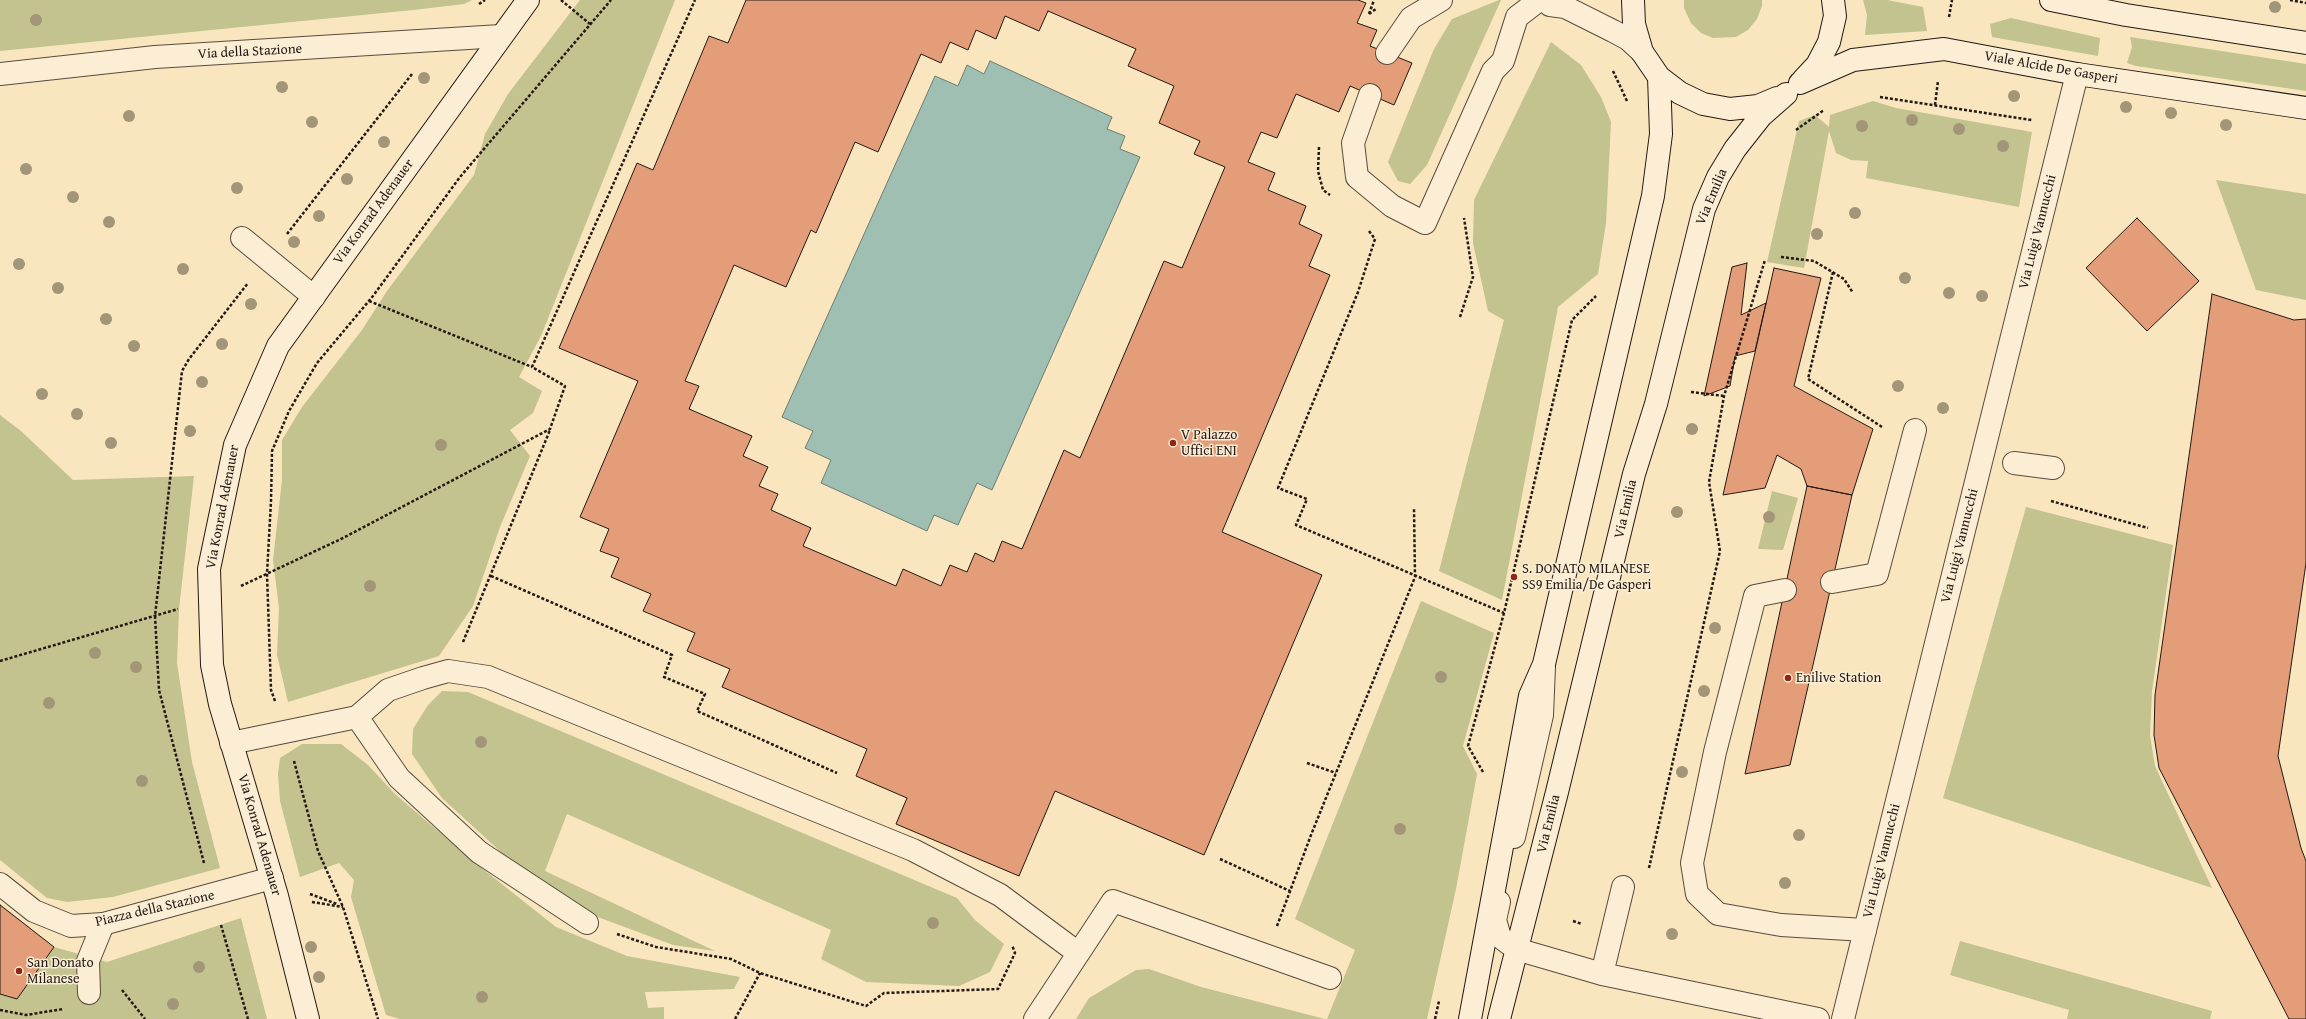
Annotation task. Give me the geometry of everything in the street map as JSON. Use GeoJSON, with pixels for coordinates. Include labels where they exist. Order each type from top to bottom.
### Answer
{"type":"FeatureCollection","features":[{"type":"Feature","properties":{"kind":"street","name":"Via Konrad Adenauer"},"geometry":{"type":"LineString","coordinates":[[308,1019],[272,878],[231,742],[212,665],[210,569],[235,445],[278,346],[528,0]]}},
{"type":"Feature","properties":{"kind":"street"},"geometry":{"type":"LineString","coordinates":[[1387,53],[1411,18],[1441,0]]}},
{"type":"Feature","properties":{"kind":"street"},"geometry":{"type":"LineString","coordinates":[[1370,95],[1353,144],[1357,177],[1392,206],[1425,224],[1493,71],[1503,61],[1517,17],[1534,4],[1534,0]]}},
{"type":"Feature","properties":{"kind":"street"},"geometry":{"type":"LineString","coordinates":[[1548,0],[1550,4],[1565,7],[1628,39],[1642,52],[1660,77],[1680,93],[1702,104],[1730,109],[1758,106],[1793,89],[1817,64],[1829,42],[1835,16],[1833,0]]}},
{"type":"Feature","properties":{"kind":"street"},"geometry":{"type":"LineString","coordinates":[[1633,0],[1634,24],[1642,52]]}},
{"type":"Feature","properties":{"kind":"street"},"geometry":{"type":"LineString","coordinates":[[2051,0],[2126,15],[2306,43]]}},
{"type":"Feature","properties":{"kind":"street","name":"Via della Stazione"},"geometry":{"type":"LineString","coordinates":[[0,74],[155,57],[501,36]]}},
{"type":"Feature","properties":{"kind":"street","name":"Viale Alcide De Gasperi"},"geometry":{"type":"LineString","coordinates":[[1793,89],[1838,65],[1853,60],[1944,49],[2077,74],[2306,108]]}},
{"type":"Feature","properties":{"kind":"street","name":"Via Luigi Vannucchi"},"geometry":{"type":"LineString","coordinates":[[1843,1019],[2077,74]]}},
{"type":"Feature","properties":{"kind":"street"},"geometry":{"type":"LineString","coordinates":[[1470,1019],[1530,696],[1544,664],[1653,196],[1661,134],[1660,77]]}},
{"type":"Feature","properties":{"kind":"street","name":"Via Emilia"},"geometry":{"type":"LineString","coordinates":[[1499,1019],[1563,769],[1634,474],[1656,404],[1702,215],[1718,177],[1735,149],[1761,116],[1793,89]]}},
{"type":"Feature","properties":{"kind":"street"},"geometry":{"type":"LineString","coordinates":[[242,238],[314,297]]}},
{"type":"Feature","properties":{"kind":"street"},"geometry":{"type":"LineString","coordinates":[[1832,582],[1877,574],[1916,430]]}},
{"type":"Feature","properties":{"kind":"street"},"geometry":{"type":"LineString","coordinates":[[2014,463],[2053,468]]}},
{"type":"Feature","properties":{"kind":"street"},"geometry":{"type":"LineString","coordinates":[[1785,590],[1755,596],[1715,752],[1692,863],[1697,894],[1718,914],[1781,925],[1865,930]]}},
{"type":"Feature","properties":{"kind":"street"},"geometry":{"type":"LineString","coordinates":[[1544,664],[1542,715],[1496,920],[1500,937],[1516,949],[1602,974],[1818,1019]]}},
{"type":"Feature","properties":{"kind":"street"},"geometry":{"type":"LineString","coordinates":[[231,742],[285,730],[357,717],[388,690],[448,671],[488,678],[913,850],[1000,895],[1078,953]]}},
{"type":"Feature","properties":{"kind":"street"},"geometry":{"type":"LineString","coordinates":[[357,717],[399,778],[479,852],[587,923]]}},
{"type":"Feature","properties":{"kind":"street","name":"Piazza della Stazione"},"geometry":{"type":"LineString","coordinates":[[0,884],[34,911],[71,926],[103,924],[272,878]]}},
{"type":"Feature","properties":{"kind":"street"},"geometry":{"type":"LineString","coordinates":[[1602,974],[1624,887]]}},
{"type":"Feature","properties":{"kind":"street"},"geometry":{"type":"LineString","coordinates":[[1035,1019],[1113,901],[1330,978]]}},
{"type":"Feature","properties":{"kind":"street"},"geometry":{"type":"LineString","coordinates":[[89,993],[88,961],[103,924]]}},
{"type":"Feature","properties":{"kind":"path"},"geometry":{"type":"LineString","coordinates":[[561,0],[590,24]]}},
{"type":"Feature","properties":{"kind":"path"},"geometry":{"type":"LineString","coordinates":[[378,1019],[343,907],[318,851],[285,730],[271,690],[267,574],[272,450],[289,411],[317,363],[369,300],[460,177],[610,0]]}},
{"type":"Feature","properties":{"kind":"path"},"geometry":{"type":"LineString","coordinates":[[532,367],[695,0]]}},
{"type":"Feature","properties":{"kind":"path"},"geometry":{"type":"LineString","coordinates":[[1369,14],[1374,0]]}},
{"type":"Feature","properties":{"kind":"path"},"geometry":{"type":"LineString","coordinates":[[2290,0],[2306,3]]}},
{"type":"Feature","properties":{"kind":"path"},"geometry":{"type":"LineString","coordinates":[[1609,65],[1623,89],[1628,106]]}},
{"type":"Feature","properties":{"kind":"path"},"geometry":{"type":"LineString","coordinates":[[1880,97],[2064,125]]}},
{"type":"Feature","properties":{"kind":"path"},"geometry":{"type":"LineString","coordinates":[[1793,133],[1828,107]]}},
{"type":"Feature","properties":{"kind":"path"},"geometry":{"type":"LineString","coordinates":[[1320,140],[1318,171],[1323,190],[1334,198]]}},
{"type":"Feature","properties":{"kind":"path"},"geometry":{"type":"LineString","coordinates":[[1460,316],[1473,277],[1463,214]]}},
{"type":"Feature","properties":{"kind":"path"},"geometry":{"type":"LineString","coordinates":[[1366,226],[1375,239],[1358,292],[1278,488],[1307,499],[1296,525],[1415,577],[1504,613]]}},
{"type":"Feature","properties":{"kind":"path"},"geometry":{"type":"LineString","coordinates":[[1781,257],[1814,261],[1844,279],[1852,293]]}},
{"type":"Feature","properties":{"kind":"path"},"geometry":{"type":"LineString","coordinates":[[1833,272],[1808,380],[1884,428]]}},
{"type":"Feature","properties":{"kind":"path"},"geometry":{"type":"LineString","coordinates":[[1486,779],[1468,746],[1504,613],[1572,320],[1598,294]]}},
{"type":"Feature","properties":{"kind":"path"},"geometry":{"type":"LineString","coordinates":[[369,300],[532,367],[566,386],[490,576],[461,646],[448,671]]}},
{"type":"Feature","properties":{"kind":"path"},"geometry":{"type":"LineString","coordinates":[[1690,392],[1724,396]]}},
{"type":"Feature","properties":{"kind":"path"},"geometry":{"type":"LineString","coordinates":[[210,600],[343,538],[550,429]]}},
{"type":"Feature","properties":{"kind":"path"},"geometry":{"type":"LineString","coordinates":[[2045,500],[2148,528]]}},
{"type":"Feature","properties":{"kind":"path"},"geometry":{"type":"LineString","coordinates":[[1264,955],[1415,577],[1414,508]]}},
{"type":"Feature","properties":{"kind":"path"},"geometry":{"type":"LineString","coordinates":[[490,576],[672,655],[664,677],[705,694],[697,711],[837,773]]}},
{"type":"Feature","properties":{"kind":"path"},"geometry":{"type":"LineString","coordinates":[[0,661],[155,616]]}},
{"type":"Feature","properties":{"kind":"path"},"geometry":{"type":"LineString","coordinates":[[1307,764],[1336,773]]}},
{"type":"Feature","properties":{"kind":"path"},"geometry":{"type":"LineString","coordinates":[[1220,859],[1290,891]]}},
{"type":"Feature","properties":{"kind":"path"},"geometry":{"type":"LineString","coordinates":[[587,923],[656,947],[731,959],[760,973],[866,1006],[884,993],[998,989],[1015,953],[1009,938]]}},
{"type":"Feature","properties":{"kind":"path"},"geometry":{"type":"LineString","coordinates":[[735,1019],[760,973]]}},
{"type":"Feature","properties":{"kind":"path"},"geometry":{"type":"LineString","coordinates":[[0,1010],[26,1015],[63,1008],[89,993]]}},
{"type":"Feature","properties":{"kind":"path"},"geometry":{"type":"LineString","coordinates":[[1435,1019],[1440,996]]}},
{"type":"Feature","properties":{"kind":"green space"},"geometry":{"type":"Polygon","coordinates":[[[0,0],[472,0],[464,4],[413,10],[0,51],[0,0]]]}},
{"type":"Feature","properties":{"kind":"green space"},"geometry":{"type":"Polygon","coordinates":[[[580,0],[675,0],[541,336],[519,377],[542,391],[533,413],[510,430],[530,456],[500,527],[473,606],[439,656],[288,702],[277,655],[279,608],[273,560],[282,480],[282,440],[302,407],[362,330],[387,291],[474,175],[485,134],[508,94],[580,0]]]}},
{"type":"Feature","properties":{"kind":"green space"},"geometry":{"type":"Polygon","coordinates":[[[1501,0],[1427,165],[1410,184],[1398,181],[1388,162],[1434,49],[1452,19],[1501,0]]]}},
{"type":"Feature","properties":{"kind":"green space"},"geometry":{"type":"Polygon","coordinates":[[[1684,0],[1762,0],[1762,6],[1757,19],[1748,30],[1736,37],[1713,38],[1701,33],[1691,23],[1684,8],[1684,0]]]}},
{"type":"Feature","properties":{"kind":"green space"},"geometry":{"type":"Polygon","coordinates":[[[1863,0],[1887,0],[1923,7],[1927,31],[1865,35],[1867,15],[1863,0]]]}},
{"type":"Feature","properties":{"kind":"green space"},"geometry":{"type":"Polygon","coordinates":[[[2011,18],[2100,38],[2098,56],[1992,37],[1990,24],[2011,18]]]}},
{"type":"Feature","properties":{"kind":"green space"},"geometry":{"type":"Polygon","coordinates":[[[2130,37],[2306,64],[2306,91],[2136,66],[2127,63],[2132,47],[2130,37]]]}},
{"type":"Feature","properties":{"kind":"green space"},"geometry":{"type":"Polygon","coordinates":[[[1551,42],[1581,65],[1601,97],[1611,122],[1606,223],[1598,274],[1558,307],[1502,600],[1439,571],[1504,320],[1488,311],[1473,243],[1474,200],[1551,42]]]}},
{"type":"Feature","properties":{"kind":"green space"},"geometry":{"type":"Polygon","coordinates":[[[1873,101],[1896,108],[2032,132],[2019,207],[1866,178],[1868,161],[1851,160],[1836,153],[1829,131],[1804,268],[1767,262],[1799,121],[1815,115],[1829,127],[1830,115],[1873,101]]]}},
{"type":"Feature","properties":{"kind":"green space"},"geometry":{"type":"Polygon","coordinates":[[[2216,180],[2306,194],[2306,300],[2256,290],[2216,180]]]}},
{"type":"Feature","properties":{"kind":"green space"},"geometry":{"type":"Polygon","coordinates":[[[0,415],[21,431],[73,480],[194,476],[179,609],[177,663],[192,762],[220,868],[113,897],[67,902],[47,898],[0,860],[0,415]]]}},
{"type":"Feature","properties":{"kind":"green space"},"geometry":{"type":"Polygon","coordinates":[[[1772,491],[1798,498],[1783,550],[1758,549],[1772,491]]]}},
{"type":"Feature","properties":{"kind":"green space"},"geometry":{"type":"Polygon","coordinates":[[[2026,507],[2173,545],[2152,691],[2150,735],[2155,766],[2212,888],[1943,798],[2026,507]]]}},
{"type":"Feature","properties":{"kind":"green space"},"geometry":{"type":"Polygon","coordinates":[[[1421,601],[1494,633],[1463,746],[1477,774],[1456,889],[1427,1019],[1327,1019],[1355,950],[1295,919],[1421,601]]]}},
{"type":"Feature","properties":{"kind":"green space"},"geometry":{"type":"Polygon","coordinates":[[[442,691],[468,692],[957,898],[975,920],[1004,944],[990,972],[959,986],[866,982],[821,959],[831,930],[567,814],[545,871],[715,951],[673,945],[579,910],[515,865],[442,798],[412,754],[413,729],[428,705],[442,691]]]}},
{"type":"Feature","properties":{"kind":"green space"},"geometry":{"type":"Polygon","coordinates":[[[302,744],[341,744],[368,765],[395,794],[474,862],[556,927],[627,956],[740,977],[734,989],[645,992],[648,1008],[664,1007],[664,1019],[400,1019],[386,1015],[351,897],[354,880],[339,863],[300,877],[280,801],[278,774],[280,758],[302,744]]]}},
{"type":"Feature","properties":{"kind":"green space"},"geometry":{"type":"Polygon","coordinates":[[[0,904],[54,947],[107,962],[241,918],[267,1019],[0,1019],[0,904]]]}},
{"type":"Feature","properties":{"kind":"green space"},"geometry":{"type":"Polygon","coordinates":[[[1960,941],[2212,1011],[2210,1019],[2067,1019],[2069,1010],[1950,975],[1960,941]]]}},
{"type":"Feature","properties":{"kind":"green space"},"geometry":{"type":"Polygon","coordinates":[[[1149,969],[1201,987],[1325,1019],[1076,1019],[1089,998],[1136,970],[1149,969]]]}},
{"type":"Feature","properties":{"kind":"shaded area"},"geometry":{"type":"Polygon","coordinates":[[[990,61],[1112,117],[1107,129],[1125,136],[1120,149],[1140,157],[992,490],[977,483],[958,525],[934,515],[927,531],[821,483],[831,460],[805,448],[813,431],[782,417],[935,76],[958,86],[967,65],[984,74],[990,61]]]}},
{"type":"Feature","properties":{"kind":"building","name":"V Palazzo Uffici ENI"},"geometry":{"type":"Polygon","coordinates":[[[746,0],[1358,0],[1366,3],[1357,23],[1377,30],[1370,46],[1412,63],[1394,105],[1350,86],[1339,112],[1296,94],[1277,138],[1261,132],[1248,162],[1275,173],[1268,190],[1306,206],[1299,224],[1322,235],[1309,266],[1330,275],[1222,532],[1322,575],[1204,855],[1055,791],[1019,876],[896,824],[907,798],[856,776],[867,749],[722,687],[730,669],[687,651],[695,633],[643,611],[651,594],[611,577],[619,558],[600,551],[609,529],[580,517],[638,381],[559,348],[637,163],[653,170],[709,36],[728,43],[746,0]],[[1048,11],[1039,31],[1005,16],[996,39],[976,30],[968,50],[950,42],[941,63],[921,54],[878,152],[855,142],[816,233],[811,230],[786,287],[734,265],[685,381],[699,386],[689,409],[752,436],[743,456],[768,467],[759,486],[778,494],[771,510],[811,528],[803,546],[896,586],[903,569],[941,586],[950,565],[967,572],[975,553],[994,562],[1002,541],[1022,549],[1064,450],[1080,458],[1164,261],[1182,268],[1225,167],[1194,154],[1200,141],[1159,123],[1174,86],[1128,66],[1136,49],[1048,11]]]}},
{"type":"Feature","properties":{"kind":"building"},"geometry":{"type":"Polygon","coordinates":[[[2137,218],[2199,281],[2147,331],[2086,268],[2137,218]]]}},
{"type":"Feature","properties":{"kind":"building"},"geometry":{"type":"Polygon","coordinates":[[[1747,263],[1741,315],[1766,303],[1755,351],[1735,356],[1730,386],[1704,396],[1732,267],[1747,263]]]}},
{"type":"Feature","properties":{"kind":"building"},"geometry":{"type":"Polygon","coordinates":[[[1774,268],[1821,278],[1794,386],[1873,429],[1852,495],[1807,486],[1801,469],[1777,455],[1765,488],[1723,495],[1774,268]]]}},
{"type":"Feature","properties":{"kind":"building"},"geometry":{"type":"Polygon","coordinates":[[[2212,294],[2294,320],[2306,319],[2306,563],[2278,756],[2301,848],[2306,861],[2306,1019],[2289,1019],[2159,768],[2154,735],[2155,695],[2212,294]]]}},
{"type":"Feature","properties":{"kind":"building","name":"Enilive Station"},"geometry":{"type":"Polygon","coordinates":[[[1807,486],[1852,495],[1790,765],[1745,774],[1807,486]]]}},
{"type":"Feature","properties":{"kind":"building","name":"San Donato Milanese"},"geometry":{"type":"Polygon","coordinates":[[[0,905],[54,947],[17,999],[0,994],[0,905]]]}},
{"type":"Feature","properties":{"kind":"place","name":"V Palazzo Uffici ENI"},"geometry":{"type":"Point","coordinates":[1173,443]}},
{"type":"Feature","properties":{"kind":"place","name":"S. DONATO MILANESE SS9 Emilia/De Gasperi"},"geometry":{"type":"Point","coordinates":[1514,577]}},
{"type":"Feature","properties":{"kind":"place","name":"Enilive Station"},"geometry":{"type":"Point","coordinates":[1788,678]}},
{"type":"Feature","properties":{"kind":"place","name":"San Donato Milanese"},"geometry":{"type":"Point","coordinates":[19,971]}}]}
